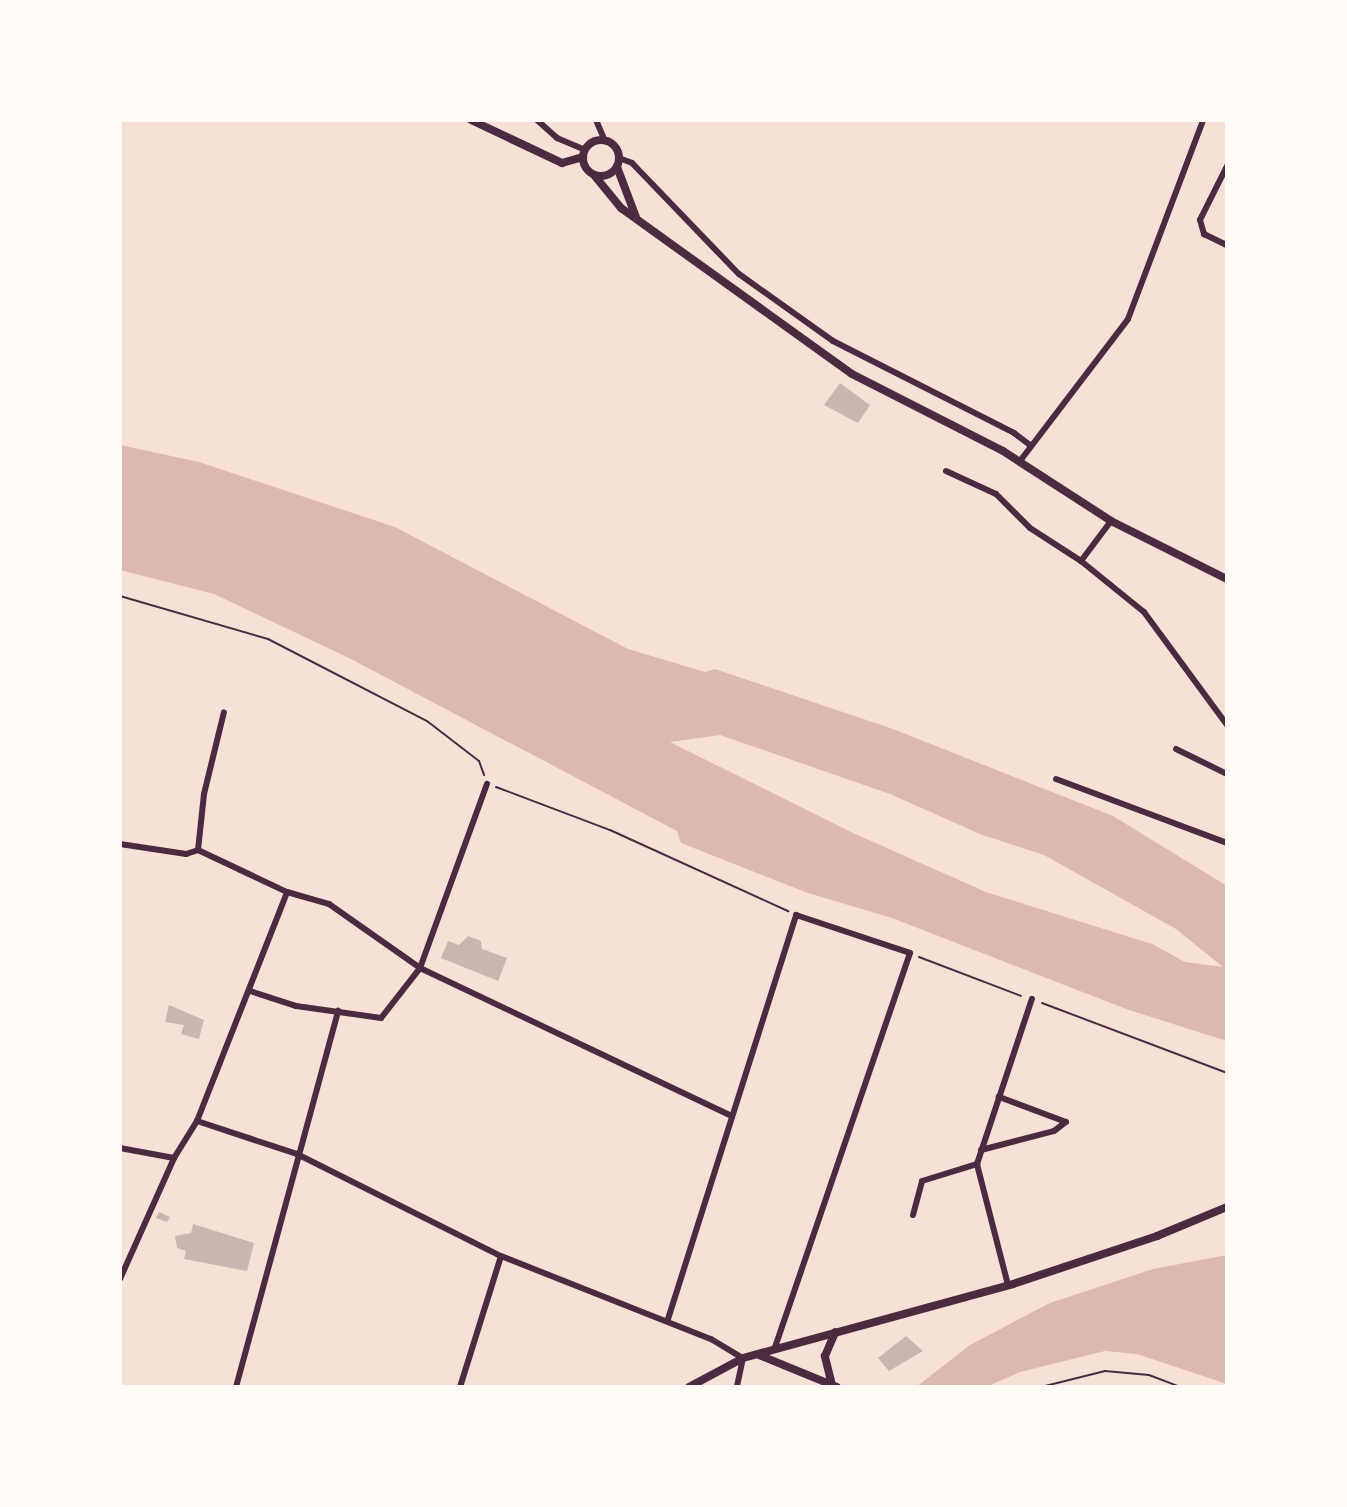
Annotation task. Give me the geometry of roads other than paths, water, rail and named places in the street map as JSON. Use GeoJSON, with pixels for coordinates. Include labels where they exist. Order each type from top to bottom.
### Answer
{"type":"FeatureCollection","features":[{"type":"Feature","properties":{"kind":"street"},"geometry":{"type":"LineString","coordinates":[[471,120],[562,163],[605,141]]}},
{"type":"Feature","properties":{"kind":"street"},"geometry":{"type":"LineString","coordinates":[[537,120],[557,138],[584,154],[609,196],[636,218],[852,374],[1020,461],[1111,521],[1227,579]]}},
{"type":"Feature","properties":{"kind":"street"},"geometry":{"type":"LineString","coordinates":[[596,120],[618,162],[636,218]]}},
{"type":"Feature","properties":{"kind":"street"},"geometry":{"type":"LineString","coordinates":[[1020,461],[1128,319],[1203,120]]}},
{"type":"Feature","properties":{"kind":"street"},"geometry":{"type":"LineString","coordinates":[[594,175],[605,176],[618,162]]}},
{"type":"Feature","properties":{"kind":"street"},"geometry":{"type":"LineString","coordinates":[[618,162],[632,163],[739,274],[833,341],[1003,428],[1031,446]]}},
{"type":"Feature","properties":{"kind":"street"},"geometry":{"type":"LineString","coordinates":[[1227,166],[1200,220],[1204,234],[1227,245]]}},
{"type":"Feature","properties":{"kind":"street"},"geometry":{"type":"LineString","coordinates":[[946,471],[996,494],[1030,528],[1081,561],[1144,612],[1227,725]]}},
{"type":"Feature","properties":{"kind":"street"},"geometry":{"type":"LineString","coordinates":[[1081,561],[1111,521]]}},
{"type":"Feature","properties":{"kind":"street"},"geometry":{"type":"LineString","coordinates":[[198,850],[204,794],[224,712]]}},
{"type":"Feature","properties":{"kind":"street"},"geometry":{"type":"LineString","coordinates":[[1176,749],[1227,774]]}},
{"type":"Feature","properties":{"kind":"street"},"geometry":{"type":"LineString","coordinates":[[1056,779],[1227,843]]}},
{"type":"Feature","properties":{"kind":"street"},"geometry":{"type":"LineString","coordinates":[[250,991],[296,1006],[381,1018],[420,968],[487,784]]}},
{"type":"Feature","properties":{"kind":"street"},"geometry":{"type":"LineString","coordinates":[[120,844],[186,854],[198,850],[287,892],[329,904],[420,968],[732,1116]]}},
{"type":"Feature","properties":{"kind":"street"},"geometry":{"type":"LineString","coordinates":[[120,1279],[174,1158],[197,1121],[287,892]]}},
{"type":"Feature","properties":{"kind":"street"},"geometry":{"type":"LineString","coordinates":[[668,1319],[796,915],[910,953],[775,1347]]}},
{"type":"Feature","properties":{"kind":"street"},"geometry":{"type":"LineString","coordinates":[[1008,1285],[977,1164],[1032,999]]}},
{"type":"Feature","properties":{"kind":"street"},"geometry":{"type":"LineString","coordinates":[[236,1387],[338,1011]]}},
{"type":"Feature","properties":{"kind":"street"},"geometry":{"type":"LineString","coordinates":[[981,1150],[1054,1131],[1066,1122],[999,1097]]}},
{"type":"Feature","properties":{"kind":"street"},"geometry":{"type":"LineString","coordinates":[[197,1121],[297,1154],[501,1256],[668,1319],[743,1358]]}},
{"type":"Feature","properties":{"kind":"street"},"geometry":{"type":"LineString","coordinates":[[120,1148],[174,1158]]}},
{"type":"Feature","properties":{"kind":"street"},"geometry":{"type":"LineString","coordinates":[[913,1215],[922,1181],[977,1164]]}},
{"type":"Feature","properties":{"kind":"street"},"geometry":{"type":"LineString","coordinates":[[689,1387],[743,1358],[775,1347],[1008,1285],[1157,1236],[1227,1207]]}},
{"type":"Feature","properties":{"kind":"street"},"geometry":{"type":"LineString","coordinates":[[460,1387],[501,1256]]}},
{"type":"Feature","properties":{"kind":"street"},"geometry":{"type":"LineString","coordinates":[[834,1386],[825,1356],[835,1332]]}},
{"type":"Feature","properties":{"kind":"street"},"geometry":{"type":"LineString","coordinates":[[759,1355],[834,1386]]}},
{"type":"Feature","properties":{"kind":"street"},"geometry":{"type":"LineString","coordinates":[[737,1387],[743,1358]]}}]}
